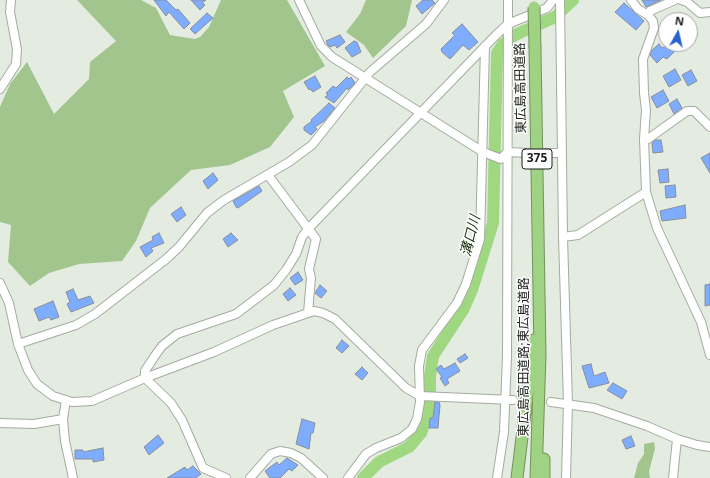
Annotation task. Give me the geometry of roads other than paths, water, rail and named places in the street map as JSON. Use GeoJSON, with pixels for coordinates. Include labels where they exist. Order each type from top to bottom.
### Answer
{"type":"FeatureCollection","features":[{"type":"Feature","properties":{"kind":"highway","name":"東広島高田道路"},"geometry":{"type":"LineString","coordinates":[[534,3],[539,271]]}},
{"type":"Feature","properties":{"kind":"highway","name":"東広島高田道路;東広島道路"},"geometry":{"type":"LineString","coordinates":[[531,478],[539,271]]}},
{"type":"Feature","properties":{"kind":"highway","name":"東広島高田道路;東広島道路"},"geometry":{"type":"LineString","coordinates":[[536,478],[540,354],[539,271]]}},
{"type":"Feature","properties":{"kind":"highway"},"geometry":{"type":"LineString","coordinates":[[517,478],[536,326]]}},
{"type":"Feature","properties":{"kind":"highway"},"geometry":{"type":"LineString","coordinates":[[540,354],[544,478]]}},
{"type":"Feature","properties":{"kind":"street"},"geometry":{"type":"LineString","coordinates":[[0,89],[16,64],[17,49],[10,12],[11,0]]}},
{"type":"Feature","properties":{"kind":"street"},"geometry":{"type":"LineString","coordinates":[[299,0],[321,46],[332,57],[483,152],[501,158],[507,152],[530,152]]}},
{"type":"Feature","properties":{"kind":"street"},"geometry":{"type":"LineString","coordinates":[[18,344],[76,325],[95,314],[165,260],[179,247],[207,213],[224,200],[289,162],[312,145],[370,72],[426,24],[444,0]]}},
{"type":"Feature","properties":{"kind":"street"},"geometry":{"type":"LineString","coordinates":[[497,478],[504,432],[504,400],[507,356],[508,0]]}},
{"type":"Feature","properties":{"kind":"street"},"geometry":{"type":"LineString","coordinates":[[226,478],[203,468],[182,420],[171,404],[145,378],[145,371],[154,357],[162,346],[177,334],[236,314],[274,285],[296,254],[302,237],[308,228],[421,112],[508,24],[547,8],[553,0]]}},
{"type":"Feature","properties":{"kind":"street"},"geometry":{"type":"LineString","coordinates":[[560,0],[563,236],[568,403],[566,478]]}},
{"type":"Feature","properties":{"kind":"street"},"geometry":{"type":"LineString","coordinates":[[631,0],[638,9],[648,15],[653,21],[654,28],[644,59],[644,93],[646,110],[644,139],[646,192],[657,228],[701,322],[710,355]]}},
{"type":"Feature","properties":{"kind":"street"},"geometry":{"type":"LineString","coordinates":[[648,15],[650,11],[675,0]]}},
{"type":"Feature","properties":{"kind":"street"},"geometry":{"type":"LineString","coordinates":[[681,0],[687,2],[700,13],[710,12]]}},
{"type":"Feature","properties":{"kind":"street"},"geometry":{"type":"LineString","coordinates":[[348,478],[366,454],[376,448],[401,438],[412,429],[417,419],[420,396],[419,366],[422,350],[457,303],[466,284],[480,239],[486,46]]}},
{"type":"Feature","properties":{"kind":"street"},"geometry":{"type":"LineString","coordinates":[[644,139],[648,139],[687,111],[694,111],[710,127]]}},
{"type":"Feature","properties":{"kind":"street"},"geometry":{"type":"LineString","coordinates":[[544,153],[562,153]]}},
{"type":"Feature","properties":{"kind":"street"},"geometry":{"type":"LineString","coordinates":[[268,175],[316,241],[311,256],[309,269],[311,278],[308,313]]}},
{"type":"Feature","properties":{"kind":"street"},"geometry":{"type":"LineString","coordinates":[[563,236],[578,235],[646,192]]}},
{"type":"Feature","properties":{"kind":"street"},"geometry":{"type":"LineString","coordinates":[[0,283],[10,304],[18,344],[28,370],[37,384],[53,396],[66,400],[92,401],[145,378],[214,352],[273,325],[314,311],[323,313],[335,319],[406,388],[420,396],[514,400]]}},
{"type":"Feature","properties":{"kind":"street"},"geometry":{"type":"LineString","coordinates":[[66,400],[63,419],[65,441],[74,478]]}},
{"type":"Feature","properties":{"kind":"street"},"geometry":{"type":"LineString","coordinates":[[552,402],[568,403],[613,413],[677,439],[696,445],[710,447]]}},
{"type":"Feature","properties":{"kind":"street"},"geometry":{"type":"LineString","coordinates":[[0,423],[34,424],[63,419]]}},
{"type":"Feature","properties":{"kind":"street"},"geometry":{"type":"LineString","coordinates":[[673,478],[677,439]]}},
{"type":"Feature","properties":{"kind":"street"},"geometry":{"type":"LineString","coordinates":[[250,478],[271,454],[280,451],[291,453],[301,458],[323,478]]}},
{"type":"Feature","properties":{"kind":"waterway","name":"溝口川"},"geometry":{"type":"LineString","coordinates":[[363,478],[379,462],[409,447],[421,433],[430,408],[430,376],[433,356],[463,310],[472,290],[493,223],[497,53],[503,44],[515,35],[555,17],[573,0]]}},
{"type":"Feature","properties":{"kind":"tunnel"},"geometry":{"type":"LineString","coordinates":[[513,400],[551,402]]}}]}
